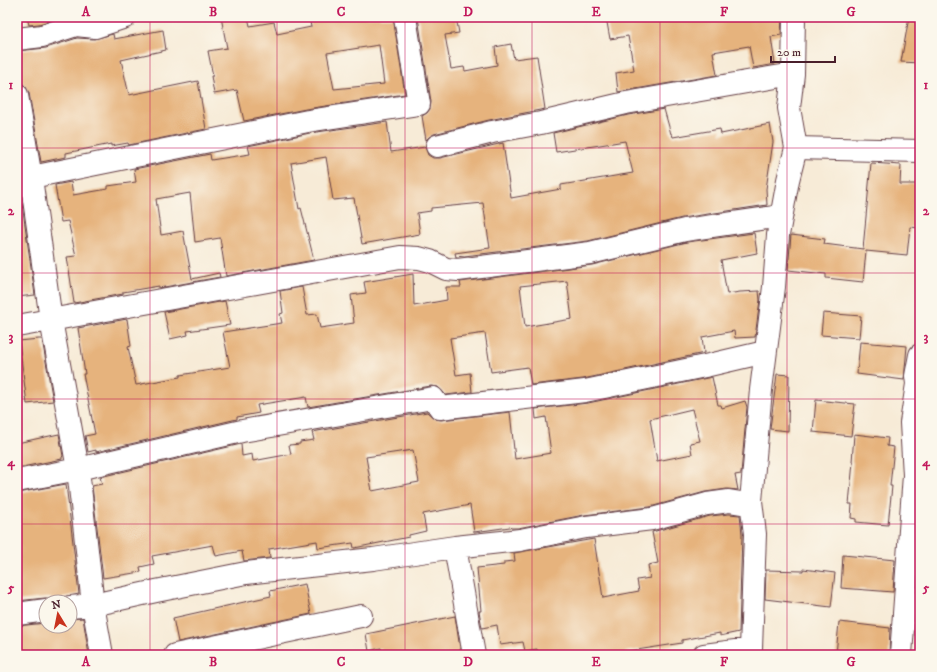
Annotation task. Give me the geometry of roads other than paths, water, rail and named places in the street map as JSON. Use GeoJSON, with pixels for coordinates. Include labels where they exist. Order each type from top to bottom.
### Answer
{"type":"FeatureCollection","features":[{"type":"Feature","properties":{"kind":"street"},"geometry":{"type":"LineString","coordinates":[[17,39],[42,36],[76,25],[95,27],[125,17]]}},
{"type":"Feature","properties":{"kind":"street"},"geometry":{"type":"LineString","coordinates":[[24,179],[308,121],[419,104],[405,17]]}},
{"type":"Feature","properties":{"kind":"street"},"geometry":{"type":"LineString","coordinates":[[704,655],[750,652],[755,534],[752,501],[765,352],[774,287],[778,235],[796,148],[789,108],[793,74],[794,17]]}},
{"type":"Feature","properties":{"kind":"street"},"geometry":{"type":"LineString","coordinates":[[437,146],[492,132],[541,123],[626,103],[793,74]]}},
{"type":"Feature","properties":{"kind":"street"},"geometry":{"type":"LineString","coordinates":[[17,96],[24,179],[78,469],[93,605],[102,655]]}},
{"type":"Feature","properties":{"kind":"street"},"geometry":{"type":"LineString","coordinates":[[796,148],[920,151]]}},
{"type":"Feature","properties":{"kind":"street"},"geometry":{"type":"LineString","coordinates":[[17,326],[400,257],[419,258],[430,261],[446,269],[458,270],[590,253],[685,230],[781,216]]}},
{"type":"Feature","properties":{"kind":"street"},"geometry":{"type":"LineString","coordinates":[[17,482],[242,431],[433,398],[440,408],[585,391],[765,352]]}},
{"type":"Feature","properties":{"kind":"street"},"geometry":{"type":"LineString","coordinates":[[901,655],[914,475],[911,423],[917,384],[916,376],[920,355]]}},
{"type":"Feature","properties":{"kind":"street"},"geometry":{"type":"LineString","coordinates":[[78,606],[93,605],[246,573],[373,559],[455,547],[520,540],[586,527],[652,519],[707,504],[729,502],[741,503],[752,501]]}},
{"type":"Feature","properties":{"kind":"street"},"geometry":{"type":"LineString","coordinates":[[455,547],[474,655]]}},
{"type":"Feature","properties":{"kind":"street"},"geometry":{"type":"LineString","coordinates":[[17,614],[38,611]]}},
{"type":"Feature","properties":{"kind":"street"},"geometry":{"type":"LineString","coordinates":[[175,655],[361,616]]}}]}
